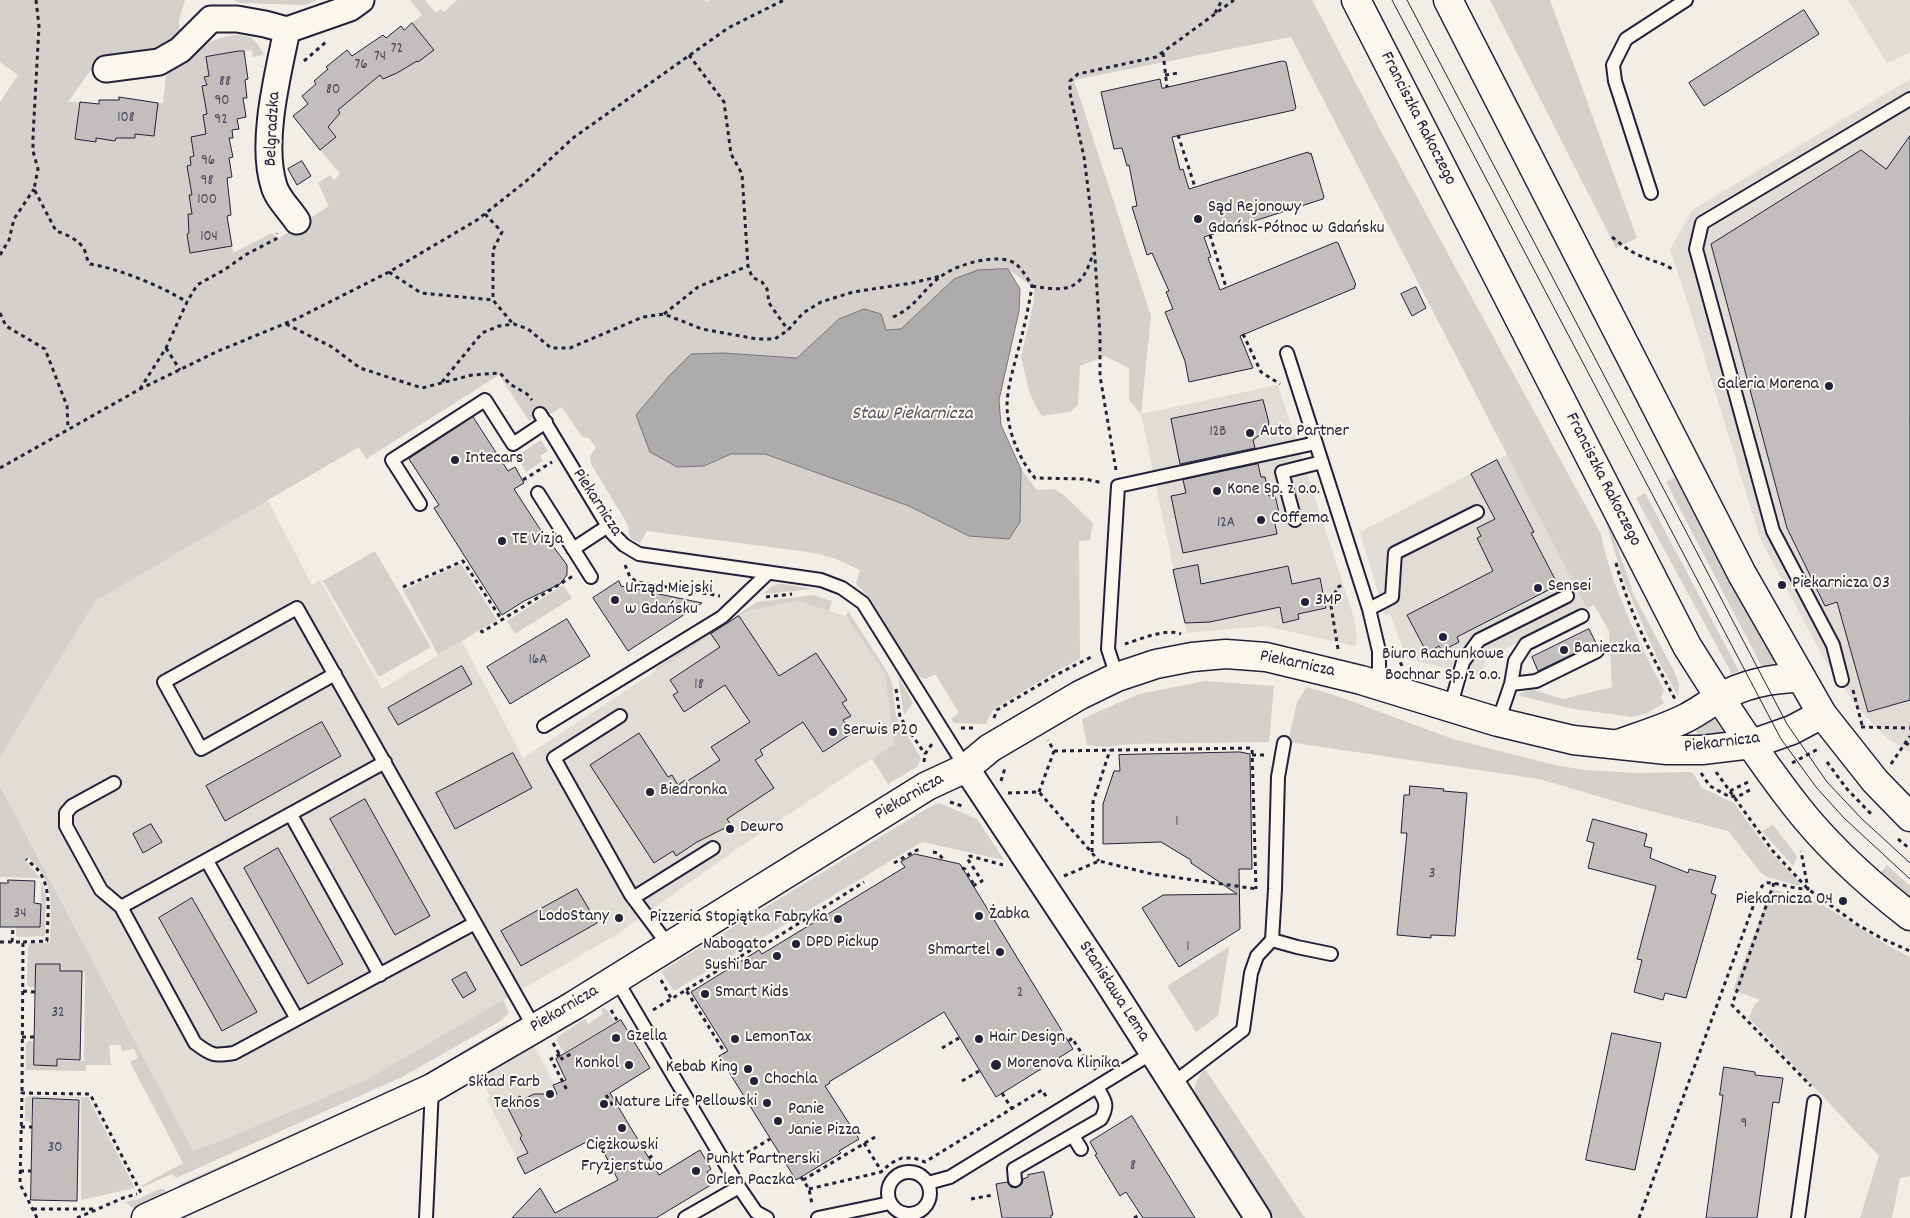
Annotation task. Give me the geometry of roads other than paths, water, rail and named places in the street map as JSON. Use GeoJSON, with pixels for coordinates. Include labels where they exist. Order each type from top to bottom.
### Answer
{"type":"FeatureCollection","features":[{"type":"Feature","properties":{"kind":"street"},"geometry":{"type":"LineString","coordinates":[[106,69],[159,62],[180,50],[209,9],[237,19],[287,30],[350,8],[361,0]]}},
{"type":"Feature","properties":{"kind":"street","name":"Franciszka Rakoczego"},"geometry":{"type":"LineString","coordinates":[[1356,0],[1687,646],[1752,744],[1759,783],[1796,806],[1820,834],[1859,872],[1910,916]]}},
{"type":"Feature","properties":{"kind":"street"},"geometry":{"type":"LineString","coordinates":[[1448,0],[1742,574],[1822,714],[1851,732],[1874,781],[1910,817]]}},
{"type":"Feature","properties":{"kind":"street","name":"Belgradzka"},"geometry":{"type":"LineString","coordinates":[[287,30],[271,118],[269,166],[274,188],[297,221]]}},
{"type":"Feature","properties":{"kind":"street","name":"Piekarnicza"},"geometry":{"type":"LineString","coordinates":[[144,1205],[432,1088],[542,1033],[616,979],[927,786],[966,768],[990,748],[1023,728],[1080,695],[1117,677],[1172,660],[1240,654],[1289,662],[1379,685],[1498,722],[1573,740],[1667,750],[1702,750],[1752,744],[1792,730],[1822,714]]}},
{"type":"Feature","properties":{"kind":"street","name":"Piekarnicza"},"geometry":{"type":"LineString","coordinates":[[1618,745],[1686,718],[1720,697],[1764,681],[1801,678]]}},
{"type":"Feature","properties":{"kind":"street","name":"Stanisława Lema"},"geometry":{"type":"LineString","coordinates":[[966,768],[1100,970],[1258,1218]]}},
{"type":"Feature","properties":{"kind":"lane"},"geometry":{"type":"LineString","coordinates":[[1651,193],[1615,81],[1613,65],[1626,39],[1686,0]]}},
{"type":"Feature","properties":{"kind":"lane"},"geometry":{"type":"LineString","coordinates":[[1847,683],[1833,644],[1773,531],[1696,250],[1702,223],[1910,99]]}},
{"type":"Feature","properties":{"kind":"lane"},"geometry":{"type":"LineString","coordinates":[[1287,353],[1369,609],[1379,651],[1379,685]]}},
{"type":"Feature","properties":{"kind":"lane","name":"Piekarnicza"},"geometry":{"type":"LineString","coordinates":[[420,504],[392,460],[485,400],[513,444],[543,418],[612,533],[624,545],[639,554],[821,580],[842,588],[863,603],[966,768]]}},
{"type":"Feature","properties":{"kind":"lane"},"geometry":{"type":"LineString","coordinates":[[1117,677],[1108,649],[1118,486],[1316,443]]}},
{"type":"Feature","properties":{"kind":"lane"},"geometry":{"type":"LineString","coordinates":[[1295,520],[1282,472],[1322,462]]}},
{"type":"Feature","properties":{"kind":"lane"},"geometry":{"type":"LineString","coordinates":[[534,488],[591,577]]}},
{"type":"Feature","properties":{"kind":"lane"},"geometry":{"type":"LineString","coordinates":[[1369,609],[1392,597],[1395,553],[1477,512]]}},
{"type":"Feature","properties":{"kind":"lane"},"geometry":{"type":"LineString","coordinates":[[573,549],[608,526]]}},
{"type":"Feature","properties":{"kind":"lane"},"geometry":{"type":"LineString","coordinates":[[544,726],[722,617],[768,572]]}},
{"type":"Feature","properties":{"kind":"lane"},"geometry":{"type":"LineString","coordinates":[[1450,708],[1463,662],[1479,640],[1567,596]]}},
{"type":"Feature","properties":{"kind":"lane"},"geometry":{"type":"LineString","coordinates":[[335,674],[202,749],[164,682],[297,608],[335,674],[385,762],[474,923],[542,1033]]}},
{"type":"Feature","properties":{"kind":"lane"},"geometry":{"type":"LineString","coordinates":[[1498,722],[1512,684],[1515,661],[1526,644],[1582,616]]}},
{"type":"Feature","properties":{"kind":"lane"},"geometry":{"type":"LineString","coordinates":[[1512,684],[1536,681],[1597,652]]}},
{"type":"Feature","properties":{"kind":"lane"},"geometry":{"type":"LineString","coordinates":[[620,716],[554,758],[633,898],[669,946]]}},
{"type":"Feature","properties":{"kind":"lane"},"geometry":{"type":"LineString","coordinates":[[1172,1084],[1243,1030],[1254,964],[1257,956],[1272,940],[1278,778],[1284,743]]}},
{"type":"Feature","properties":{"kind":"lane"},"geometry":{"type":"LineString","coordinates":[[120,907],[292,815],[385,762]]}},
{"type":"Feature","properties":{"kind":"lane"},"geometry":{"type":"LineString","coordinates":[[114,783],[72,806],[66,813],[66,826],[101,890],[120,907],[195,1043],[207,1052],[217,1056],[234,1053],[474,923]]}},
{"type":"Feature","properties":{"kind":"lane"},"geometry":{"type":"LineString","coordinates":[[292,815],[380,975]]}},
{"type":"Feature","properties":{"kind":"lane"},"geometry":{"type":"LineString","coordinates":[[633,898],[713,848]]}},
{"type":"Feature","properties":{"kind":"lane"},"geometry":{"type":"LineString","coordinates":[[207,861],[297,1019]]}},
{"type":"Feature","properties":{"kind":"lane"},"geometry":{"type":"LineString","coordinates":[[1272,940],[1332,954]]}},
{"type":"Feature","properties":{"kind":"lane"},"geometry":{"type":"LineString","coordinates":[[616,979],[739,1187],[756,1212],[767,1218]]}},
{"type":"Feature","properties":{"kind":"lane"},"geometry":{"type":"LineString","coordinates":[[928,1183],[950,1177],[1152,1053]]}},
{"type":"Feature","properties":{"kind":"lane"},"geometry":{"type":"LineString","coordinates":[[1015,1180],[1014,1170],[1101,1119],[1105,1112],[1106,1102],[1097,1087]]}},
{"type":"Feature","properties":{"kind":"lane"},"geometry":{"type":"LineString","coordinates":[[426,1218],[432,1088]]}},
{"type":"Feature","properties":{"kind":"lane"},"geometry":{"type":"LineString","coordinates":[[1798,1218],[1814,1102]]}},
{"type":"Feature","properties":{"kind":"lane"},"geometry":{"type":"LineString","coordinates":[[1073,1136],[1082,1149]]}},
{"type":"Feature","properties":{"kind":"lane"},"geometry":{"type":"LineString","coordinates":[[903,1172],[917,1173],[924,1177],[928,1183],[930,1190],[928,1203],[913,1216],[899,1212],[890,1203],[888,1188],[891,1182],[903,1172]]}},
{"type":"Feature","properties":{"kind":"lane"},"geometry":{"type":"LineString","coordinates":[[685,1218],[739,1187]]}},
{"type":"Feature","properties":{"kind":"lane"},"geometry":{"type":"LineString","coordinates":[[816,1213],[890,1203]]}},
{"type":"Feature","properties":{"kind":"water","name":"Staw Piekarnicza"},"geometry":{"type":"Polygon","coordinates":[[[1008,269],[1020,289],[1019,311],[999,400],[1001,425],[1021,469],[1020,522],[1009,539],[969,536],[909,506],[765,454],[731,454],[704,466],[677,467],[650,452],[636,415],[669,376],[691,354],[723,353],[797,358],[839,319],[864,309],[881,314],[886,330],[901,329],[954,279],[978,270],[1008,269]]]}},
{"type":"Feature","properties":{"kind":"tram line"},"geometry":{"type":"LineString","coordinates":[[1392,0],[1781,739],[1816,787],[1844,818],[1910,879]]}},
{"type":"Feature","properties":{"kind":"tram line"},"geometry":{"type":"LineString","coordinates":[[1407,0],[1787,724],[1827,782],[1862,819],[1910,863]]}},
{"type":"Feature","properties":{"kind":"place","name":"Sąd Rejonowy Gdańsk-Północ w Gdańsku"},"geometry":{"type":"Point","coordinates":[1198,219]}},
{"type":"Feature","properties":{"kind":"place","name":"Galeria Morena"},"geometry":{"type":"Point","coordinates":[1829,386]}},
{"type":"Feature","properties":{"kind":"place","name":"Auto Partner"},"geometry":{"type":"Point","coordinates":[1250,433]}},
{"type":"Feature","properties":{"kind":"place","name":"Intecars"},"geometry":{"type":"Point","coordinates":[455,460]}},
{"type":"Feature","properties":{"kind":"place","name":"Kone Sp. z o.o."},"geometry":{"type":"Point","coordinates":[1217,491]}},
{"type":"Feature","properties":{"kind":"place","name":"Coffema"},"geometry":{"type":"Point","coordinates":[1261,520]}},
{"type":"Feature","properties":{"kind":"place","name":"TE Vizja"},"geometry":{"type":"Point","coordinates":[502,541]}},
{"type":"Feature","properties":{"kind":"place","name":"Piekarnicza 03"},"geometry":{"type":"Point","coordinates":[1782,585]}},
{"type":"Feature","properties":{"kind":"place","name":"Sensei"},"geometry":{"type":"Point","coordinates":[1538,588]}},
{"type":"Feature","properties":{"kind":"place","name":"Urząd Miejski w Gdańsku"},"geometry":{"type":"Point","coordinates":[615,600]}},
{"type":"Feature","properties":{"kind":"place","name":"3MP"},"geometry":{"type":"Point","coordinates":[1305,602]}},
{"type":"Feature","properties":{"kind":"place","name":"Biuro Rachunkowe Bochnar Sp. z o.o."},"geometry":{"type":"Point","coordinates":[1443,637]}},
{"type":"Feature","properties":{"kind":"place","name":"Banieczka"},"geometry":{"type":"Point","coordinates":[1564,650]}},
{"type":"Feature","properties":{"kind":"place","name":"Serwis P20"},"geometry":{"type":"Point","coordinates":[833,732]}},
{"type":"Feature","properties":{"kind":"place","name":"Biedronka"},"geometry":{"type":"Point","coordinates":[650,792]}},
{"type":"Feature","properties":{"kind":"place","name":"Dewro"},"geometry":{"type":"Point","coordinates":[730,829]}},
{"type":"Feature","properties":{"kind":"place","name":"Piekarnicza 04"},"geometry":{"type":"Point","coordinates":[1843,901]}},
{"type":"Feature","properties":{"kind":"place","name":"Żabka"},"geometry":{"type":"Point","coordinates":[979,916]}},
{"type":"Feature","properties":{"kind":"place","name":"LodoStany"},"geometry":{"type":"Point","coordinates":[619,918]}},
{"type":"Feature","properties":{"kind":"place","name":"Pizzeria Stopiątka Fabryka"},"geometry":{"type":"Point","coordinates":[838,919]}},
{"type":"Feature","properties":{"kind":"place","name":"DPD Pickup"},"geometry":{"type":"Point","coordinates":[796,944]}},
{"type":"Feature","properties":{"kind":"place","name":"Shmartel"},"geometry":{"type":"Point","coordinates":[1000,952]}},
{"type":"Feature","properties":{"kind":"place","name":"Nabogato Sushi Bar"},"geometry":{"type":"Point","coordinates":[777,956]}},
{"type":"Feature","properties":{"kind":"place","name":"Smart Kids"},"geometry":{"type":"Point","coordinates":[705,994]}},
{"type":"Feature","properties":{"kind":"place","name":"Gzella"},"geometry":{"type":"Point","coordinates":[616,1038]}},
{"type":"Feature","properties":{"kind":"place","name":"LemonTax"},"geometry":{"type":"Point","coordinates":[735,1039]}},
{"type":"Feature","properties":{"kind":"place","name":"Hair Design"},"geometry":{"type":"Point","coordinates":[979,1039]}},
{"type":"Feature","properties":{"kind":"place","name":"Konkol"},"geometry":{"type":"Point","coordinates":[629,1065]}},
{"type":"Feature","properties":{"kind":"place","name":"Morenova Klinika"},"geometry":{"type":"Point","coordinates":[996,1065]}},
{"type":"Feature","properties":{"kind":"place","name":"Kebab King"},"geometry":{"type":"Point","coordinates":[748,1069]}},
{"type":"Feature","properties":{"kind":"place","name":"Chochla"},"geometry":{"type":"Point","coordinates":[754,1081]}},
{"type":"Feature","properties":{"kind":"place","name":"Skład Farb Teknos"},"geometry":{"type":"Point","coordinates":[550,1094]}},
{"type":"Feature","properties":{"kind":"place","name":"Pellowski"},"geometry":{"type":"Point","coordinates":[767,1103]}},
{"type":"Feature","properties":{"kind":"place","name":"Nature Life"},"geometry":{"type":"Point","coordinates":[604,1104]}},
{"type":"Feature","properties":{"kind":"place","name":"Panie Janie Pizza"},"geometry":{"type":"Point","coordinates":[778,1121]}},
{"type":"Feature","properties":{"kind":"place","name":"Ciężkowski Fryzjerstwo"},"geometry":{"type":"Point","coordinates":[622,1128]}},
{"type":"Feature","properties":{"kind":"place","name":"Punkt Partnerski Orlen Paczka"},"geometry":{"type":"Point","coordinates":[696,1171]}}]}
